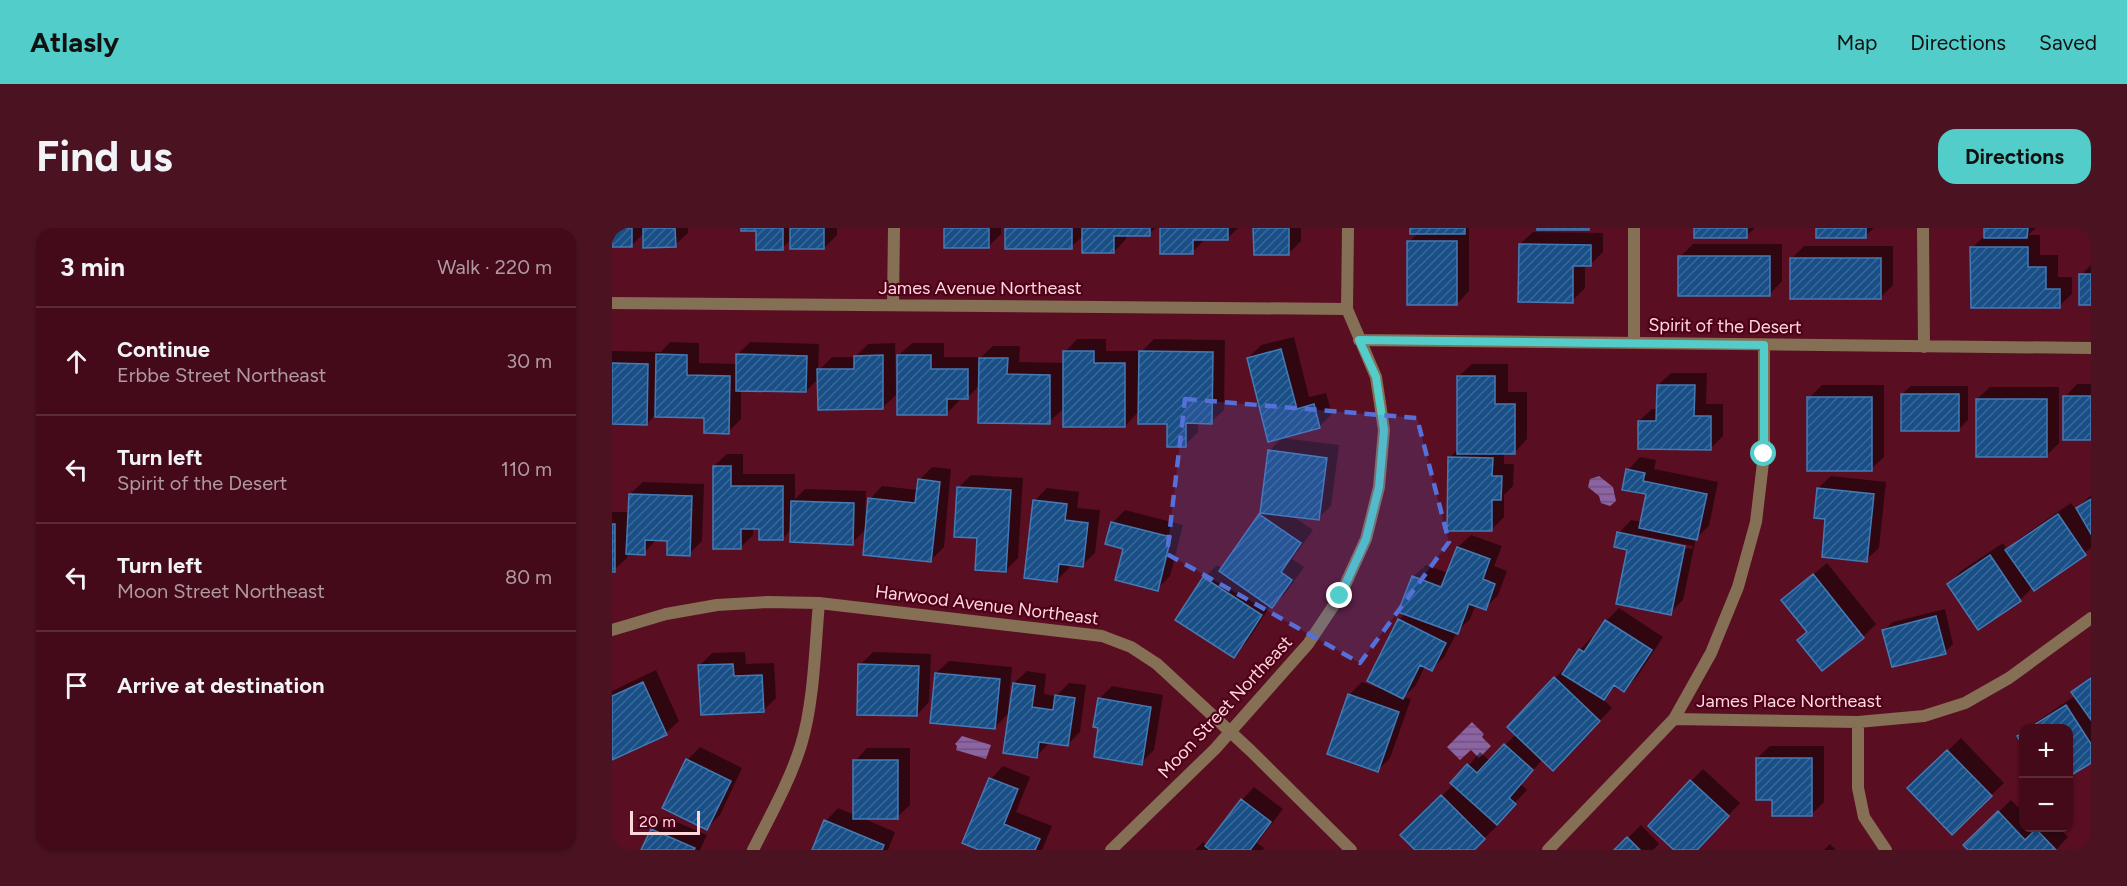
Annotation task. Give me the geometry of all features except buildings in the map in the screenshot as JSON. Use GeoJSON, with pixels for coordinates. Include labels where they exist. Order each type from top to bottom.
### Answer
{"type":"FeatureCollection","features":[{"type":"Feature","properties":{"kind":"street"},"geometry":{"type":"LineString","coordinates":[[893,305],[894,228]]}},
{"type":"Feature","properties":{"kind":"street","name":"Moon Street Northeast"},"geometry":{"type":"LineString","coordinates":[[1111,850],[1231,732],[1308,644],[1340,596],[1366,539],[1379,487],[1384,430],[1376,377],[1347,309],[1348,228]]}},
{"type":"Feature","properties":{"kind":"street"},"geometry":{"type":"LineString","coordinates":[[1634,228],[1634,343]]}},
{"type":"Feature","properties":{"kind":"street"},"geometry":{"type":"LineString","coordinates":[[1923,228],[1924,347]]}},
{"type":"Feature","properties":{"kind":"street","name":"James Avenue Northeast"},"geometry":{"type":"LineString","coordinates":[[612,303],[1347,309]]}},
{"type":"Feature","properties":{"kind":"street","name":"Spirit of the Desert"},"geometry":{"type":"LineString","coordinates":[[1359,340],[2091,348]]}},
{"type":"Feature","properties":{"kind":"street"},"geometry":{"type":"LineString","coordinates":[[1548,850],[1674,719],[1711,653],[1738,587],[1756,522],[1764,454],[1764,345]]}},
{"type":"Feature","properties":{"kind":"street","name":"Harwood Avenue Northeast"},"geometry":{"type":"LineString","coordinates":[[612,630],[666,614],[717,605],[768,602],[819,603],[1102,636],[1131,647],[1157,664],[1231,732],[1351,850]]}},
{"type":"Feature","properties":{"kind":"street"},"geometry":{"type":"LineString","coordinates":[[753,850],[802,744],[809,707],[819,603]]}},
{"type":"Feature","properties":{"kind":"street","name":"James Place Northeast"},"geometry":{"type":"LineString","coordinates":[[1674,719],[1858,722],[1924,716],[1965,703],[2009,678],[2091,618]]}},
{"type":"Feature","properties":{"kind":"street"},"geometry":{"type":"LineString","coordinates":[[1858,722],[1858,788],[1864,817],[1886,850]]}},
{"type":"Feature","properties":{"kind":"highlighted area"},"geometry":{"type":"Polygon","coordinates":[[[1185,399],[1417,418],[1449,542],[1360,663],[1167,554],[1185,399]]]}},
{"type":"Feature","properties":{"kind":"shaded area"},"geometry":{"type":"Polygon","coordinates":[[[1599,476],[1613,487],[1616,501],[1610,506],[1601,503],[1599,496],[1588,487],[1590,479],[1599,476]]]}},
{"type":"Feature","properties":{"kind":"shaded area"},"geometry":{"type":"Polygon","coordinates":[[[1472,722],[1484,734],[1482,737],[1491,746],[1479,758],[1471,750],[1460,760],[1447,747],[1472,722]]]}},
{"type":"Feature","properties":{"kind":"shaded area"},"geometry":{"type":"Polygon","coordinates":[[[962,736],[991,745],[986,759],[956,750],[955,744],[962,736]]]}},
{"type":"Feature","properties":{"kind":"route"},"geometry":{"type":"LineString","coordinates":[[1340,596],[1366,539],[1379,487],[1384,430],[1376,377],[1359,340],[1764,345],[1764,454]]}}]}
